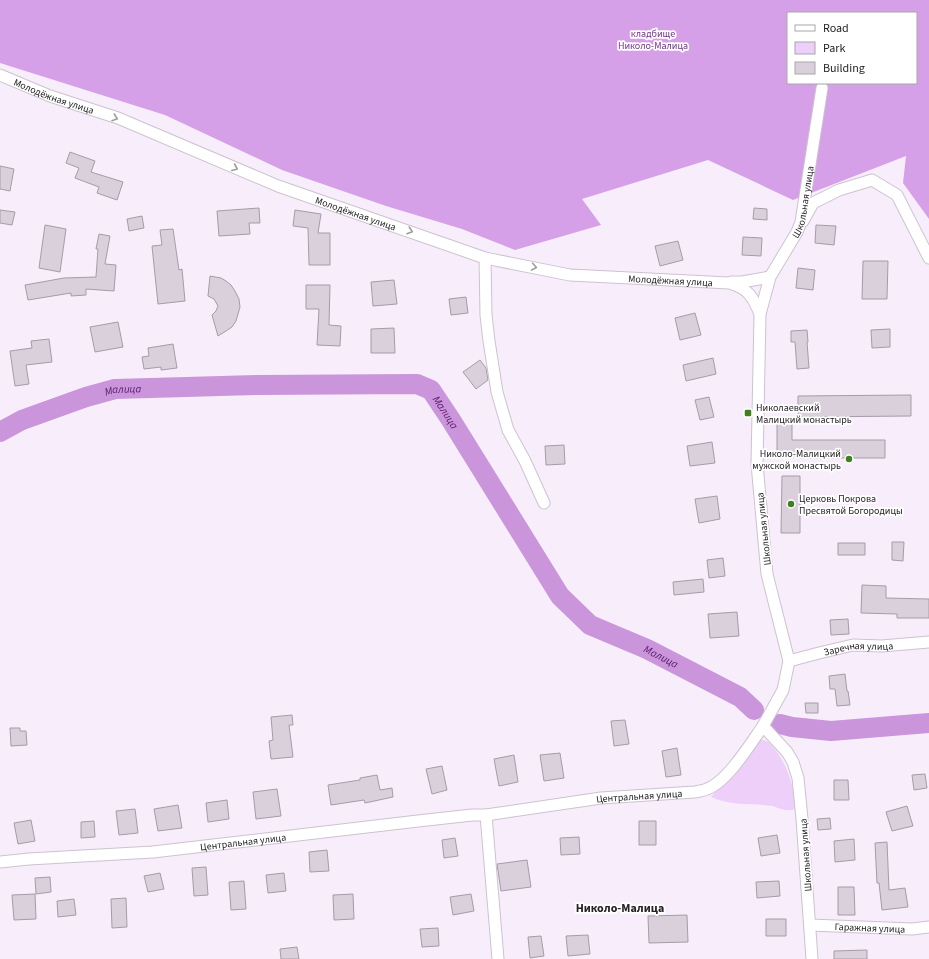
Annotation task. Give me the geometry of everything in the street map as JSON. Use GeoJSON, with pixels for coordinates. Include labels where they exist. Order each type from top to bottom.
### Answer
{"type":"FeatureCollection","features":[{"type":"Feature","properties":{"kind":"street","name":"Молодёжная улица"},"geometry":{"type":"LineString","coordinates":[[0,75],[50,96],[118,118],[278,186],[485,258],[570,275],[729,283],[770,277]]}},
{"type":"Feature","properties":{"kind":"street","name":"Школьная улица"},"geometry":{"type":"LineString","coordinates":[[812,959],[798,778],[793,762],[787,752],[763,726],[784,690],[790,661],[767,574],[757,464],[760,314],[770,277],[797,232],[801,222],[822,88]]}},
{"type":"Feature","properties":{"kind":"street"},"geometry":{"type":"LineString","coordinates":[[797,232],[813,203],[838,190],[872,180],[897,195],[929,258]]}},
{"type":"Feature","properties":{"kind":"street"},"geometry":{"type":"LineString","coordinates":[[485,258],[486,315],[497,392],[508,430],[525,461],[544,503]]}},
{"type":"Feature","properties":{"kind":"street","name":"Молодёжная улица"},"geometry":{"type":"LineString","coordinates":[[729,283],[737,285],[748,292],[760,314]]}},
{"type":"Feature","properties":{"kind":"street","name":"Заречная улица"},"geometry":{"type":"LineString","coordinates":[[790,661],[853,645],[882,646],[929,642]]}},
{"type":"Feature","properties":{"kind":"street","name":"Центральная улица"},"geometry":{"type":"LineString","coordinates":[[0,862],[153,852],[472,815],[486,815],[601,798],[695,792],[708,789],[723,779],[763,726]]}},
{"type":"Feature","properties":{"kind":"street"},"geometry":{"type":"LineString","coordinates":[[486,815],[498,959]]}},
{"type":"Feature","properties":{"kind":"street","name":"Гаражная улица"},"geometry":{"type":"LineString","coordinates":[[810,925],[912,929],[929,927]]}},
{"type":"Feature","properties":{"kind":"green space","name":"кладбище Николо-Малица"},"geometry":{"type":"Polygon","coordinates":[[[0,0],[929,0],[929,219],[903,183],[906,156],[793,200],[708,160],[582,199],[601,225],[515,250],[462,229],[386,206],[282,170],[165,115],[0,63],[0,0]]]}},
{"type":"Feature","properties":{"kind":"green space"},"geometry":{"type":"Polygon","coordinates":[[[758,741],[766,741],[774,748],[783,762],[793,791],[796,807],[793,810],[786,810],[765,805],[726,802],[711,797],[730,780],[746,760],[758,741]]]}},
{"type":"Feature","properties":{"kind":"building"},"geometry":{"type":"Polygon","coordinates":[[[70,152],[95,161],[91,172],[123,182],[117,200],[97,193],[99,187],[75,178],[79,168],[66,163],[70,152]]]}},
{"type":"Feature","properties":{"kind":"building"},"geometry":{"type":"Polygon","coordinates":[[[0,166],[14,169],[10,191],[0,189],[0,166]]]}},
{"type":"Feature","properties":{"kind":"building"},"geometry":{"type":"Polygon","coordinates":[[[259,208],[260,223],[249,223],[250,234],[219,236],[217,211],[259,208]]]}},
{"type":"Feature","properties":{"kind":"building"},"geometry":{"type":"Polygon","coordinates":[[[754,208],[767,209],[767,220],[753,219],[754,208]]]}},
{"type":"Feature","properties":{"kind":"building"},"geometry":{"type":"Polygon","coordinates":[[[0,210],[15,212],[12,225],[0,223],[0,210]]]}},
{"type":"Feature","properties":{"kind":"building"},"geometry":{"type":"Polygon","coordinates":[[[295,210],[321,214],[318,233],[330,233],[330,265],[309,265],[308,228],[293,226],[295,210]]]}},
{"type":"Feature","properties":{"kind":"building"},"geometry":{"type":"Polygon","coordinates":[[[142,216],[144,228],[129,231],[127,219],[142,216]]]}},
{"type":"Feature","properties":{"kind":"building"},"geometry":{"type":"Polygon","coordinates":[[[45,225],[66,229],[60,272],[39,268],[45,225]]]}},
{"type":"Feature","properties":{"kind":"building"},"geometry":{"type":"Polygon","coordinates":[[[816,225],[836,226],[834,245],[815,243],[816,225]]]}},
{"type":"Feature","properties":{"kind":"building"},"geometry":{"type":"Polygon","coordinates":[[[173,229],[179,270],[182,269],[185,301],[158,304],[152,246],[162,245],[160,230],[173,229]]]}},
{"type":"Feature","properties":{"kind":"building"},"geometry":{"type":"Polygon","coordinates":[[[99,234],[110,236],[105,264],[116,265],[114,291],[86,289],[86,295],[71,296],[71,293],[28,300],[25,285],[64,278],[96,277],[98,249],[96,249],[99,234]]]}},
{"type":"Feature","properties":{"kind":"building"},"geometry":{"type":"Polygon","coordinates":[[[743,237],[762,238],[761,256],[742,255],[743,237]]]}},
{"type":"Feature","properties":{"kind":"building"},"geometry":{"type":"Polygon","coordinates":[[[678,241],[683,260],[660,266],[655,246],[678,241]]]}},
{"type":"Feature","properties":{"kind":"building"},"geometry":{"type":"Polygon","coordinates":[[[863,261],[888,261],[887,299],[862,299],[863,261]]]}},
{"type":"Feature","properties":{"kind":"building"},"geometry":{"type":"Polygon","coordinates":[[[798,268],[815,270],[813,290],[796,288],[798,268]]]}},
{"type":"Feature","properties":{"kind":"building"},"geometry":{"type":"Polygon","coordinates":[[[210,276],[221,278],[226,281],[231,285],[239,299],[240,307],[236,321],[232,327],[218,336],[212,315],[218,306],[214,299],[208,296],[210,276]]]}},
{"type":"Feature","properties":{"kind":"building"},"geometry":{"type":"Polygon","coordinates":[[[394,280],[397,304],[373,306],[371,282],[394,280]]]}},
{"type":"Feature","properties":{"kind":"building"},"geometry":{"type":"Polygon","coordinates":[[[306,285],[330,285],[329,325],[341,326],[340,346],[317,345],[319,309],[306,309],[306,285]]]}},
{"type":"Feature","properties":{"kind":"building"},"geometry":{"type":"Polygon","coordinates":[[[466,297],[468,313],[451,315],[449,299],[466,297]]]}},
{"type":"Feature","properties":{"kind":"building"},"geometry":{"type":"Polygon","coordinates":[[[695,313],[701,335],[680,340],[675,318],[695,313]]]}},
{"type":"Feature","properties":{"kind":"building"},"geometry":{"type":"Polygon","coordinates":[[[118,322],[123,347],[95,352],[90,327],[118,322]]]}},
{"type":"Feature","properties":{"kind":"building"},"geometry":{"type":"Polygon","coordinates":[[[394,328],[395,353],[371,353],[371,329],[394,328]]]}},
{"type":"Feature","properties":{"kind":"building"},"geometry":{"type":"Polygon","coordinates":[[[890,329],[890,347],[872,348],[871,330],[890,329]]]}},
{"type":"Feature","properties":{"kind":"building"},"geometry":{"type":"Polygon","coordinates":[[[807,330],[809,368],[797,369],[795,342],[791,342],[791,331],[807,330]]]}},
{"type":"Feature","properties":{"kind":"building"},"geometry":{"type":"Polygon","coordinates":[[[49,339],[52,362],[26,365],[29,384],[15,386],[10,351],[32,348],[31,341],[49,339]]]}},
{"type":"Feature","properties":{"kind":"building"},"geometry":{"type":"Polygon","coordinates":[[[173,344],[177,368],[161,370],[161,367],[144,369],[142,357],[149,356],[148,348],[173,344]]]}},
{"type":"Feature","properties":{"kind":"building"},"geometry":{"type":"Polygon","coordinates":[[[713,358],[716,374],[686,381],[683,365],[713,358]]]}},
{"type":"Feature","properties":{"kind":"building"},"geometry":{"type":"Polygon","coordinates":[[[480,360],[486,368],[488,380],[476,389],[463,372],[480,360]]]}},
{"type":"Feature","properties":{"kind":"building"},"geometry":{"type":"Polygon","coordinates":[[[911,395],[911,416],[798,417],[798,396],[911,395]]]}},
{"type":"Feature","properties":{"kind":"building"},"geometry":{"type":"Polygon","coordinates":[[[709,397],[714,417],[700,420],[695,400],[709,397]]]}},
{"type":"Feature","properties":{"kind":"building"},"geometry":{"type":"Polygon","coordinates":[[[777,418],[792,418],[792,440],[885,440],[885,458],[800,458],[800,456],[777,456],[777,418]]]}},
{"type":"Feature","properties":{"kind":"building"},"geometry":{"type":"Polygon","coordinates":[[[712,442],[715,463],[690,466],[687,446],[712,442]]]}},
{"type":"Feature","properties":{"kind":"building"},"geometry":{"type":"Polygon","coordinates":[[[564,445],[565,464],[546,465],[545,446],[564,445]]]}},
{"type":"Feature","properties":{"kind":"building","name":"Церковь Покрова Пресвятой Богородицы"},"geometry":{"type":"Polygon","coordinates":[[[782,476],[800,476],[800,533],[781,533],[782,476]]]}},
{"type":"Feature","properties":{"kind":"building"},"geometry":{"type":"Polygon","coordinates":[[[717,496],[720,519],[699,523],[695,499],[717,496]]]}},
{"type":"Feature","properties":{"kind":"building"},"geometry":{"type":"Polygon","coordinates":[[[892,542],[904,542],[903,561],[892,560],[892,542]]]}},
{"type":"Feature","properties":{"kind":"building"},"geometry":{"type":"Polygon","coordinates":[[[838,543],[865,543],[865,555],[838,555],[838,543]]]}},
{"type":"Feature","properties":{"kind":"building"},"geometry":{"type":"Polygon","coordinates":[[[723,558],[725,576],[709,578],[707,560],[723,558]]]}},
{"type":"Feature","properties":{"kind":"building"},"geometry":{"type":"Polygon","coordinates":[[[703,579],[704,592],[674,595],[673,582],[703,579]]]}},
{"type":"Feature","properties":{"kind":"building"},"geometry":{"type":"Polygon","coordinates":[[[862,585],[886,586],[886,598],[929,599],[929,618],[897,618],[897,614],[861,613],[862,585]]]}},
{"type":"Feature","properties":{"kind":"building"},"geometry":{"type":"Polygon","coordinates":[[[737,612],[739,636],[710,638],[708,614],[737,612]]]}},
{"type":"Feature","properties":{"kind":"building"},"geometry":{"type":"Polygon","coordinates":[[[848,619],[849,634],[831,635],[830,620],[848,619]]]}},
{"type":"Feature","properties":{"kind":"building"},"geometry":{"type":"Polygon","coordinates":[[[845,674],[850,705],[837,706],[835,689],[830,689],[829,676],[845,674]]]}},
{"type":"Feature","properties":{"kind":"building"},"geometry":{"type":"Polygon","coordinates":[[[805,703],[818,703],[818,713],[806,713],[805,703]]]}},
{"type":"Feature","properties":{"kind":"building"},"geometry":{"type":"Polygon","coordinates":[[[292,715],[293,725],[289,725],[293,757],[271,759],[269,741],[273,740],[271,717],[292,715]]]}},
{"type":"Feature","properties":{"kind":"building"},"geometry":{"type":"Polygon","coordinates":[[[625,720],[629,744],[614,746],[611,721],[625,720]]]}},
{"type":"Feature","properties":{"kind":"building"},"geometry":{"type":"Polygon","coordinates":[[[10,728],[20,728],[20,731],[26,731],[27,745],[11,746],[10,728]]]}},
{"type":"Feature","properties":{"kind":"building"},"geometry":{"type":"Polygon","coordinates":[[[677,748],[681,775],[666,777],[662,751],[677,748]]]}},
{"type":"Feature","properties":{"kind":"building"},"geometry":{"type":"Polygon","coordinates":[[[560,753],[564,778],[544,781],[540,755],[560,753]]]}},
{"type":"Feature","properties":{"kind":"building"},"geometry":{"type":"Polygon","coordinates":[[[514,755],[518,782],[499,786],[494,759],[514,755]]]}},
{"type":"Feature","properties":{"kind":"building"},"geometry":{"type":"Polygon","coordinates":[[[442,766],[447,790],[432,794],[426,769],[442,766]]]}},
{"type":"Feature","properties":{"kind":"building"},"geometry":{"type":"Polygon","coordinates":[[[925,774],[927,788],[914,790],[912,775],[925,774]]]}},
{"type":"Feature","properties":{"kind":"building"},"geometry":{"type":"Polygon","coordinates":[[[377,775],[380,790],[392,788],[393,797],[365,803],[364,800],[331,805],[328,785],[360,780],[360,778],[377,775]]]}},
{"type":"Feature","properties":{"kind":"building"},"geometry":{"type":"Polygon","coordinates":[[[834,780],[848,780],[849,800],[834,800],[834,780]]]}},
{"type":"Feature","properties":{"kind":"building"},"geometry":{"type":"Polygon","coordinates":[[[277,789],[281,816],[256,819],[253,792],[277,789]]]}},
{"type":"Feature","properties":{"kind":"building"},"geometry":{"type":"Polygon","coordinates":[[[227,800],[229,819],[208,822],[206,803],[227,800]]]}},
{"type":"Feature","properties":{"kind":"building"},"geometry":{"type":"Polygon","coordinates":[[[178,805],[182,828],[158,831],[154,809],[178,805]]]}},
{"type":"Feature","properties":{"kind":"building"},"geometry":{"type":"Polygon","coordinates":[[[907,806],[913,826],[892,831],[886,812],[907,806]]]}},
{"type":"Feature","properties":{"kind":"building"},"geometry":{"type":"Polygon","coordinates":[[[135,809],[138,833],[119,835],[116,811],[135,809]]]}},
{"type":"Feature","properties":{"kind":"building"},"geometry":{"type":"Polygon","coordinates":[[[830,818],[831,829],[818,830],[817,819],[830,818]]]}},
{"type":"Feature","properties":{"kind":"building"},"geometry":{"type":"Polygon","coordinates":[[[31,820],[35,841],[18,844],[14,823],[31,820]]]}},
{"type":"Feature","properties":{"kind":"building"},"geometry":{"type":"Polygon","coordinates":[[[94,821],[95,837],[81,838],[81,822],[94,821]]]}},
{"type":"Feature","properties":{"kind":"building"},"geometry":{"type":"Polygon","coordinates":[[[639,821],[656,821],[656,845],[639,845],[639,821]]]}},
{"type":"Feature","properties":{"kind":"building"},"geometry":{"type":"Polygon","coordinates":[[[777,835],[780,853],[761,856],[758,838],[777,835]]]}},
{"type":"Feature","properties":{"kind":"building"},"geometry":{"type":"Polygon","coordinates":[[[579,837],[580,854],[561,855],[560,838],[579,837]]]}},
{"type":"Feature","properties":{"kind":"building"},"geometry":{"type":"Polygon","coordinates":[[[455,838],[458,856],[444,858],[442,840],[455,838]]]}},
{"type":"Feature","properties":{"kind":"building"},"geometry":{"type":"Polygon","coordinates":[[[854,839],[855,860],[835,862],[834,841],[854,839]]]}},
{"type":"Feature","properties":{"kind":"building"},"geometry":{"type":"Polygon","coordinates":[[[887,842],[889,890],[905,888],[908,907],[882,910],[879,883],[877,883],[875,843],[887,842]]]}},
{"type":"Feature","properties":{"kind":"building"},"geometry":{"type":"Polygon","coordinates":[[[327,850],[329,871],[310,872],[309,852],[327,850]]]}},
{"type":"Feature","properties":{"kind":"building"},"geometry":{"type":"Polygon","coordinates":[[[527,860],[531,887],[501,891],[497,864],[527,860]]]}},
{"type":"Feature","properties":{"kind":"building"},"geometry":{"type":"Polygon","coordinates":[[[206,867],[208,895],[194,896],[192,868],[206,867]]]}},
{"type":"Feature","properties":{"kind":"building"},"geometry":{"type":"Polygon","coordinates":[[[160,873],[164,889],[148,892],[144,876],[160,873]]]}},
{"type":"Feature","properties":{"kind":"building"},"geometry":{"type":"Polygon","coordinates":[[[284,873],[286,891],[268,893],[266,875],[284,873]]]}},
{"type":"Feature","properties":{"kind":"building"},"geometry":{"type":"Polygon","coordinates":[[[50,877],[51,892],[36,894],[35,878],[50,877]]]}},
{"type":"Feature","properties":{"kind":"building"},"geometry":{"type":"Polygon","coordinates":[[[244,881],[246,909],[231,910],[229,882],[244,881]]]}},
{"type":"Feature","properties":{"kind":"building"},"geometry":{"type":"Polygon","coordinates":[[[779,881],[780,896],[757,898],[756,882],[779,881]]]}},
{"type":"Feature","properties":{"kind":"building"},"geometry":{"type":"Polygon","coordinates":[[[838,887],[854,887],[855,915],[838,915],[838,887]]]}},
{"type":"Feature","properties":{"kind":"building"},"geometry":{"type":"Polygon","coordinates":[[[35,894],[36,919],[14,920],[12,895],[35,894]]]}},
{"type":"Feature","properties":{"kind":"building"},"geometry":{"type":"Polygon","coordinates":[[[353,894],[354,919],[334,920],[333,895],[353,894]]]}},
{"type":"Feature","properties":{"kind":"building"},"geometry":{"type":"Polygon","coordinates":[[[471,894],[474,911],[453,915],[450,897],[471,894]]]}},
{"type":"Feature","properties":{"kind":"building"},"geometry":{"type":"Polygon","coordinates":[[[126,898],[127,927],[112,928],[111,899],[126,898]]]}},
{"type":"Feature","properties":{"kind":"building"},"geometry":{"type":"Polygon","coordinates":[[[74,899],[76,915],[58,917],[57,901],[74,899]]]}},
{"type":"Feature","properties":{"kind":"building"},"geometry":{"type":"Polygon","coordinates":[[[687,915],[688,942],[649,943],[648,916],[687,915]]]}},
{"type":"Feature","properties":{"kind":"building"},"geometry":{"type":"Polygon","coordinates":[[[766,919],[786,919],[786,936],[766,936],[766,919]]]}},
{"type":"Feature","properties":{"kind":"building"},"geometry":{"type":"Polygon","coordinates":[[[438,928],[439,946],[422,947],[420,929],[438,928]]]}},
{"type":"Feature","properties":{"kind":"building"},"geometry":{"type":"Polygon","coordinates":[[[588,935],[590,954],[568,956],[566,936],[588,935]]]}},
{"type":"Feature","properties":{"kind":"building"},"geometry":{"type":"Polygon","coordinates":[[[541,936],[544,956],[530,958],[528,937],[541,936]]]}},
{"type":"Feature","properties":{"kind":"building"},"geometry":{"type":"Polygon","coordinates":[[[297,947],[299,959],[281,959],[280,949],[297,947]]]}},
{"type":"Feature","properties":{"kind":"building"},"geometry":{"type":"Polygon","coordinates":[[[867,950],[867,959],[834,959],[834,951],[867,950]]]}},
{"type":"Feature","properties":{"kind":"waterway","name":"Малица"},"geometry":{"type":"LineString","coordinates":[[0,432],[22,420],[86,397],[115,389],[257,385],[417,384],[431,390],[560,596],[590,625],[647,649],[740,697],[754,710]]}},
{"type":"Feature","properties":{"kind":"waterway","name":"Малица"},"geometry":{"type":"LineString","coordinates":[[780,724],[792,727],[831,731],[929,723]]}},
{"type":"Feature","properties":{"kind":"place","name":"Николаевский Малицкий монастырь"},"geometry":{"type":"Point","coordinates":[748,413]}},
{"type":"Feature","properties":{"kind":"place","name":"Николо-Малицкий мужской монастырь"},"geometry":{"type":"Point","coordinates":[849,459]}},
{"type":"Feature","properties":{"kind":"place","name":"Церковь Покрова Пресвятой Богородицы"},"geometry":{"type":"Point","coordinates":[791,504]}},
{"type":"Feature","properties":{"kind":"district","name":"Николо-Малица"},"geometry":{"type":"Point","coordinates":[620,908]}}]}
